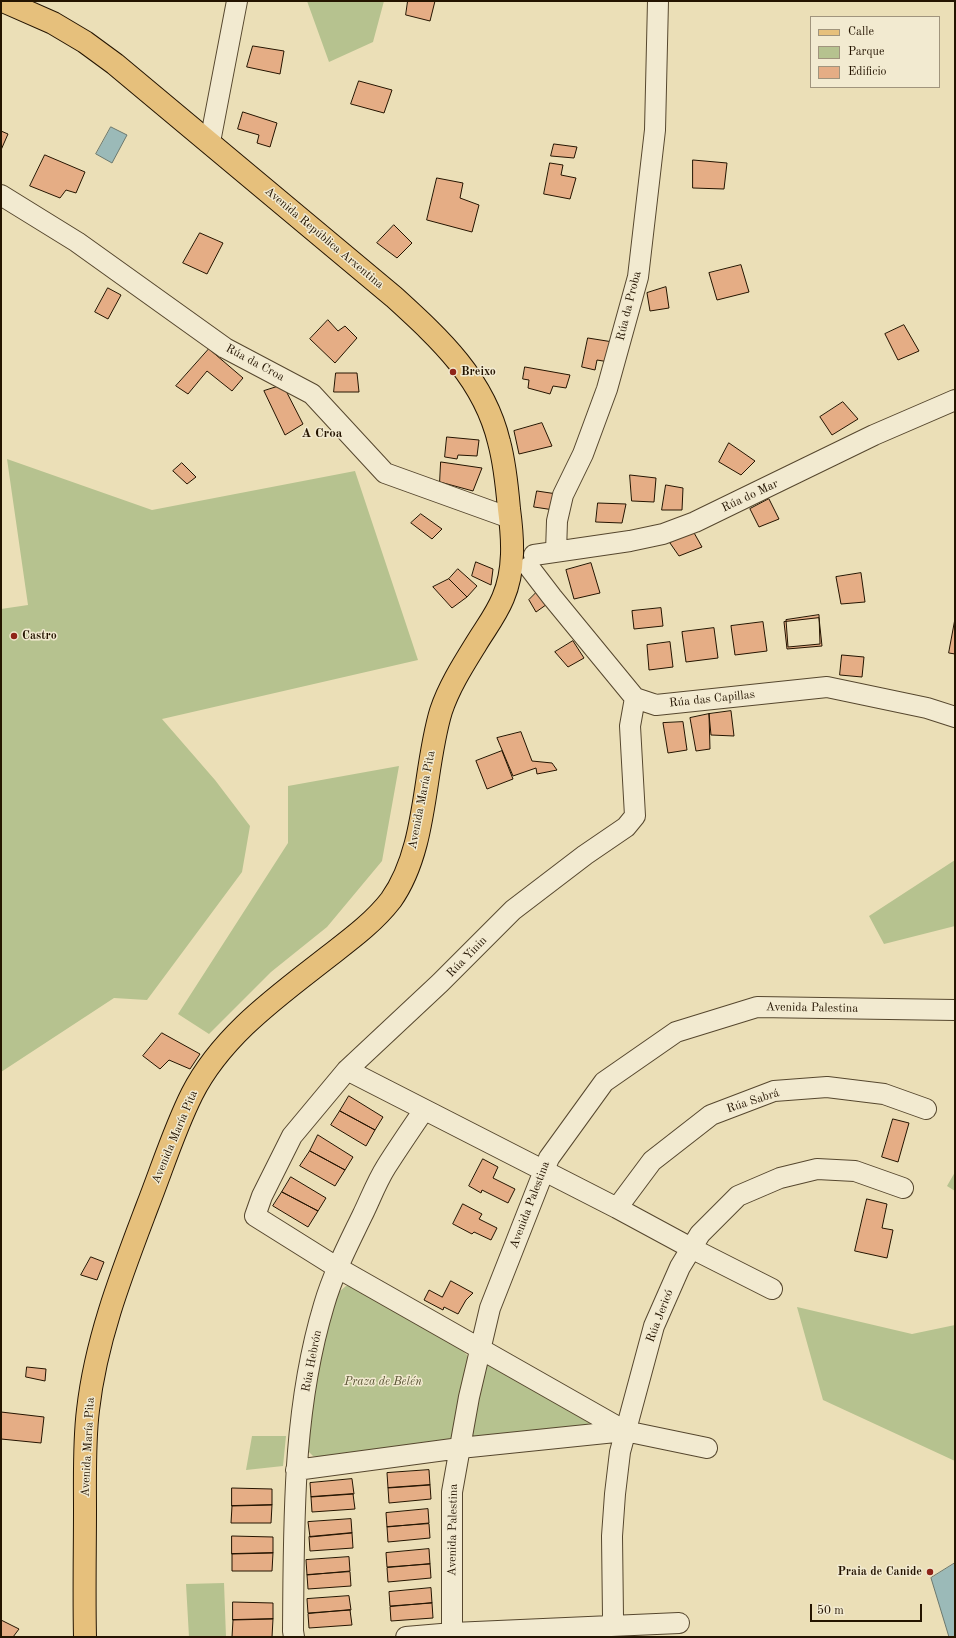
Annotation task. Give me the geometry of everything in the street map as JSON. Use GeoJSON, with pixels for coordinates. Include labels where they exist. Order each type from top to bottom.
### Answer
{"type":"FeatureCollection","features":[{"type":"Feature","properties":{"kind":"main road","name":"Avenida República Arxentina"},"geometry":{"type":"LineString","coordinates":[[3,1],[53,23],[85,42],[115,64],[394,297],[429,329],[460,362],[478,389],[498,437],[505,469],[512,543],[525,564]]}},
{"type":"Feature","properties":{"kind":"main road","name":"Avenida María Pita"},"geometry":{"type":"LineString","coordinates":[[85,1637],[86,1458],[88,1413],[94,1372],[103,1333],[121,1276],[178,1127],[193,1093],[211,1062],[229,1041],[283,992],[363,929],[391,899],[406,870],[413,851],[423,806],[433,747],[441,712],[450,689],[525,564]]}},
{"type":"Feature","properties":{"kind":"street"},"geometry":{"type":"LineString","coordinates":[[210,142],[237,1]]}},
{"type":"Feature","properties":{"kind":"street","name":"Rúa da Proba"},"geometry":{"type":"LineString","coordinates":[[556,552],[557,521],[563,495],[583,454],[607,389],[638,277],[655,130],[658,1]]}},
{"type":"Feature","properties":{"kind":"street","name":"Rúa da Croa"},"geometry":{"type":"LineString","coordinates":[[1,195],[77,242],[225,348],[312,394],[385,473],[510,518]]}},
{"type":"Feature","properties":{"kind":"street","name":"Rúa do Mar"},"geometry":{"type":"LineString","coordinates":[[525,564],[556,552],[630,541],[662,534],[695,522],[874,435],[955,400]]}},
{"type":"Feature","properties":{"kind":"street"},"geometry":{"type":"LineString","coordinates":[[525,564],[635,698]]}},
{"type":"Feature","properties":{"kind":"street","name":"Rúa das Capillas"},"geometry":{"type":"LineString","coordinates":[[635,698],[656,705],[826,687],[927,708],[955,716]]}},
{"type":"Feature","properties":{"kind":"street","name":"Rúa Yinin"},"geometry":{"type":"LineString","coordinates":[[338,1268],[255,1216],[262,1196],[292,1136],[347,1070],[440,983],[513,910],[585,855],[626,827],[635,816],[630,726],[635,698]]}},
{"type":"Feature","properties":{"kind":"street","name":"Avenida Palestina"},"geometry":{"type":"LineString","coordinates":[[453,1635],[452,1492],[469,1397],[490,1308],[548,1158],[604,1082],[676,1032],[757,1007],[955,1010]]}},
{"type":"Feature","properties":{"kind":"street"},"geometry":{"type":"LineString","coordinates":[[347,1070],[772,1289]]}},
{"type":"Feature","properties":{"kind":"street","name":"Rúa Sabrá"},"geometry":{"type":"LineString","coordinates":[[617,1208],[652,1161],[711,1115],[774,1091],[827,1087],[884,1094],[926,1109]]}},
{"type":"Feature","properties":{"kind":"street","name":"Rúa Hebrón"},"geometry":{"type":"LineString","coordinates":[[294,1637],[294,1491],[297,1451],[308,1370],[324,1304],[338,1268],[385,1169],[424,1110]]}},
{"type":"Feature","properties":{"kind":"street","name":"Rúa Jericó"},"geometry":{"type":"LineString","coordinates":[[606,1626],[611,1623],[613,1616],[612,1536],[620,1452],[625,1430],[654,1326],[680,1267],[700,1234],[738,1196],[780,1178],[817,1169],[855,1171],[903,1188]]}},
{"type":"Feature","properties":{"kind":"street"},"geometry":{"type":"LineString","coordinates":[[338,1268],[625,1430],[707,1448]]}},
{"type":"Feature","properties":{"kind":"street"},"geometry":{"type":"LineString","coordinates":[[296,1470],[460,1448],[625,1430]]}},
{"type":"Feature","properties":{"kind":"street"},"geometry":{"type":"LineString","coordinates":[[406,1637],[679,1623]]}},
{"type":"Feature","properties":{"kind":"green space"},"geometry":{"type":"Polygon","coordinates":[[[307,1],[384,1],[373,42],[329,62],[307,1]]]}},
{"type":"Feature","properties":{"kind":"green space"},"geometry":{"type":"Polygon","coordinates":[[[7,459],[152,510],[355,471],[418,660],[162,719],[215,780],[250,826],[242,872],[147,1000],[114,998],[1,1072],[1,609],[28,605],[7,459]]]}},
{"type":"Feature","properties":{"kind":"green space"},"geometry":{"type":"Polygon","coordinates":[[[399,766],[382,861],[327,927],[271,972],[209,1034],[178,1014],[288,843],[288,786],[399,766]]]}},
{"type":"Feature","properties":{"kind":"green space"},"geometry":{"type":"Polygon","coordinates":[[[955,860],[955,926],[884,944],[869,916],[955,860]]]}},
{"type":"Feature","properties":{"kind":"green space"},"geometry":{"type":"Polygon","coordinates":[[[955,1172],[955,1191],[947,1186],[955,1172]]]}},
{"type":"Feature","properties":{"kind":"green space","name":"Praza de Belén"},"geometry":{"type":"Polygon","coordinates":[[[346,1286],[354,1286],[460,1348],[467,1355],[468,1365],[452,1440],[326,1458],[313,1456],[305,1448],[316,1374],[334,1296],[346,1286]]]}},
{"type":"Feature","properties":{"kind":"green space"},"geometry":{"type":"Polygon","coordinates":[[[797,1307],[912,1334],[955,1325],[955,1461],[823,1400],[797,1307]]]}},
{"type":"Feature","properties":{"kind":"green space"},"geometry":{"type":"Polygon","coordinates":[[[485,1360],[603,1427],[469,1442],[485,1360]]]}},
{"type":"Feature","properties":{"kind":"green space"},"geometry":{"type":"Polygon","coordinates":[[[252,1436],[286,1436],[283,1466],[246,1470],[252,1436]]]}},
{"type":"Feature","properties":{"kind":"green space"},"geometry":{"type":"Polygon","coordinates":[[[224,1583],[226,1637],[189,1637],[186,1584],[224,1583]]]}},
{"type":"Feature","properties":{"kind":"water"},"geometry":{"type":"Polygon","coordinates":[[[111,127],[127,135],[112,163],[96,154],[111,127]]]}},
{"type":"Feature","properties":{"kind":"water"},"geometry":{"type":"Polygon","coordinates":[[[955,1563],[955,1637],[949,1637],[931,1578],[955,1563]]]}},
{"type":"Feature","properties":{"kind":"building"},"geometry":{"type":"Polygon","coordinates":[[[408,1],[435,1],[430,21],[406,15],[408,1]]]}},
{"type":"Feature","properties":{"kind":"building"},"geometry":{"type":"Polygon","coordinates":[[[253,46],[284,51],[280,74],[247,67],[253,46]]]}},
{"type":"Feature","properties":{"kind":"building"},"geometry":{"type":"Polygon","coordinates":[[[359,81],[392,90],[384,113],[351,104],[359,81]]]}},
{"type":"Feature","properties":{"kind":"building"},"geometry":{"type":"Polygon","coordinates":[[[243,112],[277,123],[270,147],[257,143],[259,135],[238,129],[243,112]]]}},
{"type":"Feature","properties":{"kind":"building"},"geometry":{"type":"Polygon","coordinates":[[[1,131],[8,134],[1,150],[1,131]]]}},
{"type":"Feature","properties":{"kind":"building"},"geometry":{"type":"Polygon","coordinates":[[[554,144],[577,147],[574,158],[551,156],[554,144]]]}},
{"type":"Feature","properties":{"kind":"building"},"geometry":{"type":"Polygon","coordinates":[[[45,155],[85,172],[76,193],[66,190],[60,198],[30,186],[45,155]]]}},
{"type":"Feature","properties":{"kind":"building"},"geometry":{"type":"Polygon","coordinates":[[[693,160],[727,163],[724,189],[693,188],[693,160]]]}},
{"type":"Feature","properties":{"kind":"building"},"geometry":{"type":"Polygon","coordinates":[[[550,163],[563,165],[561,175],[576,178],[570,199],[544,194],[550,163]]]}},
{"type":"Feature","properties":{"kind":"building"},"geometry":{"type":"Polygon","coordinates":[[[437,178],[463,183],[460,198],[479,205],[472,232],[427,220],[437,178]]]}},
{"type":"Feature","properties":{"kind":"building"},"geometry":{"type":"Polygon","coordinates":[[[394,225],[412,243],[397,258],[377,243],[394,225]]]}},
{"type":"Feature","properties":{"kind":"building"},"geometry":{"type":"Polygon","coordinates":[[[200,233],[223,243],[207,274],[183,263],[200,233]]]}},
{"type":"Feature","properties":{"kind":"building"},"geometry":{"type":"Polygon","coordinates":[[[741,265],[749,292],[717,300],[709,273],[741,265]]]}},
{"type":"Feature","properties":{"kind":"building"},"geometry":{"type":"Polygon","coordinates":[[[666,287],[669,308],[650,311],[647,293],[666,287]]]}},
{"type":"Feature","properties":{"kind":"building"},"geometry":{"type":"Polygon","coordinates":[[[108,288],[121,295],[108,319],[95,312],[108,288]]]}},
{"type":"Feature","properties":{"kind":"building"},"geometry":{"type":"Polygon","coordinates":[[[328,320],[338,331],[345,326],[357,338],[335,363],[310,339],[328,320]]]}},
{"type":"Feature","properties":{"kind":"building"},"geometry":{"type":"Polygon","coordinates":[[[904,325],[919,351],[898,360],[885,334],[904,325]]]}},
{"type":"Feature","properties":{"kind":"building"},"geometry":{"type":"Polygon","coordinates":[[[588,338],[613,342],[609,362],[597,360],[595,370],[582,367],[588,338]]]}},
{"type":"Feature","properties":{"kind":"building"},"geometry":{"type":"Polygon","coordinates":[[[209,349],[243,378],[232,391],[207,371],[188,394],[176,386],[209,349]]]}},
{"type":"Feature","properties":{"kind":"building"},"geometry":{"type":"Polygon","coordinates":[[[525,367],[570,375],[566,388],[553,386],[550,394],[528,388],[529,380],[523,379],[525,367]]]}},
{"type":"Feature","properties":{"kind":"building"},"geometry":{"type":"Polygon","coordinates":[[[336,373],[357,373],[359,392],[334,392],[336,373]]]}},
{"type":"Feature","properties":{"kind":"building"},"geometry":{"type":"Polygon","coordinates":[[[283,385],[303,424],[285,435],[264,391],[283,385]]]}},
{"type":"Feature","properties":{"kind":"building"},"geometry":{"type":"Polygon","coordinates":[[[843,402],[858,419],[832,435],[820,417],[843,402]]]}},
{"type":"Feature","properties":{"kind":"building"},"geometry":{"type":"Polygon","coordinates":[[[542,423],[552,446],[519,454],[514,431],[542,423]]]}},
{"type":"Feature","properties":{"kind":"building"},"geometry":{"type":"Polygon","coordinates":[[[447,437],[479,440],[477,456],[458,455],[457,459],[445,457],[447,437]]]}},
{"type":"Feature","properties":{"kind":"building"},"geometry":{"type":"Polygon","coordinates":[[[729,443],[755,461],[741,475],[719,462],[729,443]]]}},
{"type":"Feature","properties":{"kind":"building"},"geometry":{"type":"Polygon","coordinates":[[[441,462],[482,468],[473,491],[440,482],[441,462]]]}},
{"type":"Feature","properties":{"kind":"building"},"geometry":{"type":"Polygon","coordinates":[[[182,463],[196,477],[187,484],[173,471],[182,463]]]}},
{"type":"Feature","properties":{"kind":"building"},"geometry":{"type":"Polygon","coordinates":[[[630,475],[656,478],[654,502],[632,501],[630,475]]]}},
{"type":"Feature","properties":{"kind":"building"},"geometry":{"type":"Polygon","coordinates":[[[666,485],[683,488],[682,510],[662,510],[666,485]]]}},
{"type":"Feature","properties":{"kind":"building"},"geometry":{"type":"Polygon","coordinates":[[[537,491],[557,494],[554,510],[534,507],[537,491]]]}},
{"type":"Feature","properties":{"kind":"building"},"geometry":{"type":"Polygon","coordinates":[[[769,499],[779,519],[759,527],[750,509],[769,499]]]}},
{"type":"Feature","properties":{"kind":"building"},"geometry":{"type":"Polygon","coordinates":[[[598,503],[626,504],[622,523],[596,522],[598,503]]]}},
{"type":"Feature","properties":{"kind":"building"},"geometry":{"type":"Polygon","coordinates":[[[421,514],[442,529],[432,539],[411,523],[421,514]]]}},
{"type":"Feature","properties":{"kind":"building"},"geometry":{"type":"Polygon","coordinates":[[[693,531],[702,547],[679,556],[670,543],[693,531]]]}},
{"type":"Feature","properties":{"kind":"building"},"geometry":{"type":"Polygon","coordinates":[[[476,562],[493,569],[491,585],[472,576],[476,562]]]}},
{"type":"Feature","properties":{"kind":"building"},"geometry":{"type":"Polygon","coordinates":[[[591,563],[600,593],[574,599],[566,570],[591,563]]]}},
{"type":"Feature","properties":{"kind":"building"},"geometry":{"type":"Polygon","coordinates":[[[458,569],[477,586],[467,597],[449,579],[458,569]]]}},
{"type":"Feature","properties":{"kind":"building"},"geometry":{"type":"Polygon","coordinates":[[[861,573],[865,602],[841,604],[836,577],[861,573]]]}},
{"type":"Feature","properties":{"kind":"building"},"geometry":{"type":"Polygon","coordinates":[[[449,579],[467,597],[452,608],[433,587],[449,579]]]}},
{"type":"Feature","properties":{"kind":"building"},"geometry":{"type":"Polygon","coordinates":[[[540,589],[550,602],[536,612],[529,600],[540,589]]]}},
{"type":"Feature","properties":{"kind":"building"},"geometry":{"type":"Polygon","coordinates":[[[661,608],[663,626],[634,629],[632,611],[661,608]]]}},
{"type":"Feature","properties":{"kind":"building"},"geometry":{"type":"Polygon","coordinates":[[[819,615],[820,644],[788,647],[786,620],[819,615]]]}},
{"type":"Feature","properties":{"kind":"building"},"geometry":{"type":"Polygon","coordinates":[[[819,618],[822,646],[787,649],[784,622],[819,618]]]}},
{"type":"Feature","properties":{"kind":"building"},"geometry":{"type":"Polygon","coordinates":[[[955,619],[955,654],[949,653],[955,619]]]}},
{"type":"Feature","properties":{"kind":"building"},"geometry":{"type":"Polygon","coordinates":[[[763,622],[767,651],[735,655],[731,626],[763,622]]]}},
{"type":"Feature","properties":{"kind":"building"},"geometry":{"type":"Polygon","coordinates":[[[714,628],[718,658],[686,662],[682,632],[714,628]]]}},
{"type":"Feature","properties":{"kind":"building"},"geometry":{"type":"Polygon","coordinates":[[[573,641],[584,658],[568,667],[555,652],[573,641]]]}},
{"type":"Feature","properties":{"kind":"building"},"geometry":{"type":"Polygon","coordinates":[[[670,642],[673,667],[649,670],[647,645],[670,642]]]}},
{"type":"Feature","properties":{"kind":"building"},"geometry":{"type":"Polygon","coordinates":[[[842,655],[864,657],[862,677],[840,675],[842,655]]]}},
{"type":"Feature","properties":{"kind":"building"},"geometry":{"type":"Polygon","coordinates":[[[731,711],[734,736],[711,735],[709,714],[731,711]]]}},
{"type":"Feature","properties":{"kind":"building"},"geometry":{"type":"Polygon","coordinates":[[[709,714],[710,749],[696,751],[690,718],[709,714]]]}},
{"type":"Feature","properties":{"kind":"building"},"geometry":{"type":"Polygon","coordinates":[[[683,722],[687,750],[668,753],[663,723],[683,722]]]}},
{"type":"Feature","properties":{"kind":"building"},"geometry":{"type":"Polygon","coordinates":[[[521,732],[532,761],[552,763],[557,770],[537,774],[536,768],[513,776],[497,738],[521,732]]]}},
{"type":"Feature","properties":{"kind":"building"},"geometry":{"type":"Polygon","coordinates":[[[502,751],[513,779],[487,789],[476,761],[502,751]]]}},
{"type":"Feature","properties":{"kind":"building"},"geometry":{"type":"Polygon","coordinates":[[[162,1033],[200,1054],[190,1069],[169,1060],[160,1069],[143,1056],[162,1033]]]}},
{"type":"Feature","properties":{"kind":"building"},"geometry":{"type":"Polygon","coordinates":[[[349,1096],[383,1117],[375,1130],[340,1111],[349,1096]]]}},
{"type":"Feature","properties":{"kind":"building"},"geometry":{"type":"Polygon","coordinates":[[[340,1111],[375,1130],[366,1146],[331,1125],[340,1111]]]}},
{"type":"Feature","properties":{"kind":"building"},"geometry":{"type":"Polygon","coordinates":[[[893,1119],[909,1123],[898,1162],[882,1157],[893,1119]]]}},
{"type":"Feature","properties":{"kind":"building"},"geometry":{"type":"Polygon","coordinates":[[[318,1135],[353,1157],[345,1170],[310,1151],[318,1135]]]}},
{"type":"Feature","properties":{"kind":"building"},"geometry":{"type":"Polygon","coordinates":[[[310,1151],[345,1170],[335,1186],[300,1166],[310,1151]]]}},
{"type":"Feature","properties":{"kind":"building"},"geometry":{"type":"Polygon","coordinates":[[[483,1159],[498,1167],[493,1178],[515,1189],[508,1203],[482,1190],[481,1193],[469,1186],[483,1159]]]}},
{"type":"Feature","properties":{"kind":"building"},"geometry":{"type":"Polygon","coordinates":[[[291,1177],[326,1198],[318,1211],[282,1192],[291,1177]]]}},
{"type":"Feature","properties":{"kind":"building"},"geometry":{"type":"Polygon","coordinates":[[[282,1192],[318,1211],[308,1227],[273,1206],[282,1192]]]}},
{"type":"Feature","properties":{"kind":"building"},"geometry":{"type":"Polygon","coordinates":[[[867,1199],[887,1204],[882,1228],[893,1230],[887,1258],[855,1251],[867,1199]]]}},
{"type":"Feature","properties":{"kind":"building"},"geometry":{"type":"Polygon","coordinates":[[[463,1204],[482,1214],[479,1219],[497,1228],[491,1240],[474,1232],[472,1234],[453,1224],[463,1204]]]}},
{"type":"Feature","properties":{"kind":"building"},"geometry":{"type":"Polygon","coordinates":[[[91,1257],[104,1262],[97,1280],[81,1275],[91,1257]]]}},
{"type":"Feature","properties":{"kind":"building"},"geometry":{"type":"Polygon","coordinates":[[[451,1281],[473,1293],[466,1300],[458,1314],[444,1307],[443,1310],[424,1300],[429,1290],[442,1297],[451,1281]]]}},
{"type":"Feature","properties":{"kind":"building"},"geometry":{"type":"Polygon","coordinates":[[[27,1367],[46,1369],[45,1381],[26,1377],[27,1367]]]}},
{"type":"Feature","properties":{"kind":"building"},"geometry":{"type":"Polygon","coordinates":[[[1,1412],[44,1417],[41,1443],[1,1439],[1,1412]]]}},
{"type":"Feature","properties":{"kind":"building"},"geometry":{"type":"Polygon","coordinates":[[[429,1470],[430,1485],[388,1488],[387,1473],[429,1470]]]}},
{"type":"Feature","properties":{"kind":"building"},"geometry":{"type":"Polygon","coordinates":[[[352,1479],[354,1494],[311,1497],[310,1483],[352,1479]]]}},
{"type":"Feature","properties":{"kind":"building"},"geometry":{"type":"Polygon","coordinates":[[[430,1485],[431,1499],[389,1503],[388,1488],[430,1485]]]}},
{"type":"Feature","properties":{"kind":"building"},"geometry":{"type":"Polygon","coordinates":[[[232,1488],[272,1489],[272,1505],[232,1506],[232,1488]]]}},
{"type":"Feature","properties":{"kind":"building"},"geometry":{"type":"Polygon","coordinates":[[[353,1494],[355,1509],[312,1512],[311,1497],[353,1494]]]}},
{"type":"Feature","properties":{"kind":"building"},"geometry":{"type":"Polygon","coordinates":[[[272,1505],[271,1523],[231,1523],[232,1506],[272,1505]]]}},
{"type":"Feature","properties":{"kind":"building"},"geometry":{"type":"Polygon","coordinates":[[[428,1509],[429,1523],[387,1527],[386,1513],[428,1509]]]}},
{"type":"Feature","properties":{"kind":"building"},"geometry":{"type":"Polygon","coordinates":[[[351,1519],[352,1533],[310,1537],[308,1522],[351,1519]]]}},
{"type":"Feature","properties":{"kind":"building"},"geometry":{"type":"Polygon","coordinates":[[[429,1524],[430,1538],[388,1542],[387,1527],[429,1524]]]}},
{"type":"Feature","properties":{"kind":"building"},"geometry":{"type":"Polygon","coordinates":[[[352,1533],[353,1548],[310,1551],[309,1537],[352,1533]]]}},
{"type":"Feature","properties":{"kind":"building"},"geometry":{"type":"Polygon","coordinates":[[[232,1536],[273,1537],[273,1553],[232,1554],[232,1536]]]}},
{"type":"Feature","properties":{"kind":"building"},"geometry":{"type":"Polygon","coordinates":[[[429,1549],[430,1564],[387,1567],[386,1553],[429,1549]]]}},
{"type":"Feature","properties":{"kind":"building"},"geometry":{"type":"Polygon","coordinates":[[[273,1553],[272,1571],[232,1571],[232,1554],[273,1553]]]}},
{"type":"Feature","properties":{"kind":"building"},"geometry":{"type":"Polygon","coordinates":[[[349,1557],[350,1571],[307,1575],[306,1560],[349,1557]]]}},
{"type":"Feature","properties":{"kind":"building"},"geometry":{"type":"Polygon","coordinates":[[[430,1564],[431,1578],[388,1582],[387,1568],[430,1564]]]}},
{"type":"Feature","properties":{"kind":"building"},"geometry":{"type":"Polygon","coordinates":[[[350,1572],[351,1586],[308,1589],[307,1575],[350,1572]]]}},
{"type":"Feature","properties":{"kind":"building"},"geometry":{"type":"Polygon","coordinates":[[[431,1588],[432,1603],[390,1606],[389,1592],[431,1588]]]}},
{"type":"Feature","properties":{"kind":"building"},"geometry":{"type":"Polygon","coordinates":[[[349,1596],[351,1610],[308,1613],[307,1599],[349,1596]]]}},
{"type":"Feature","properties":{"kind":"building"},"geometry":{"type":"Polygon","coordinates":[[[233,1602],[273,1603],[273,1619],[233,1620],[233,1602]]]}},
{"type":"Feature","properties":{"kind":"building"},"geometry":{"type":"Polygon","coordinates":[[[432,1603],[433,1618],[391,1621],[390,1607],[432,1603]]]}},
{"type":"Feature","properties":{"kind":"building"},"geometry":{"type":"Polygon","coordinates":[[[350,1610],[352,1625],[309,1628],[308,1614],[350,1610]]]}},
{"type":"Feature","properties":{"kind":"building"},"geometry":{"type":"Polygon","coordinates":[[[273,1619],[272,1637],[232,1637],[233,1620],[273,1619]]]}},
{"type":"Feature","properties":{"kind":"building"},"geometry":{"type":"Polygon","coordinates":[[[1,1620],[19,1629],[13,1637],[1,1637],[1,1620]]]}},
{"type":"Feature","properties":{"kind":"place","name":"Breixo"},"geometry":{"type":"Point","coordinates":[453,372]}},
{"type":"Feature","properties":{"kind":"place","name":"Castro"},"geometry":{"type":"Point","coordinates":[14,636]}},
{"type":"Feature","properties":{"kind":"place","name":"Praia de Canide"},"geometry":{"type":"Point","coordinates":[930,1572]}},
{"type":"Feature","properties":{"kind":"district","name":"A Croa"},"geometry":{"type":"Point","coordinates":[322,434]}}]}
